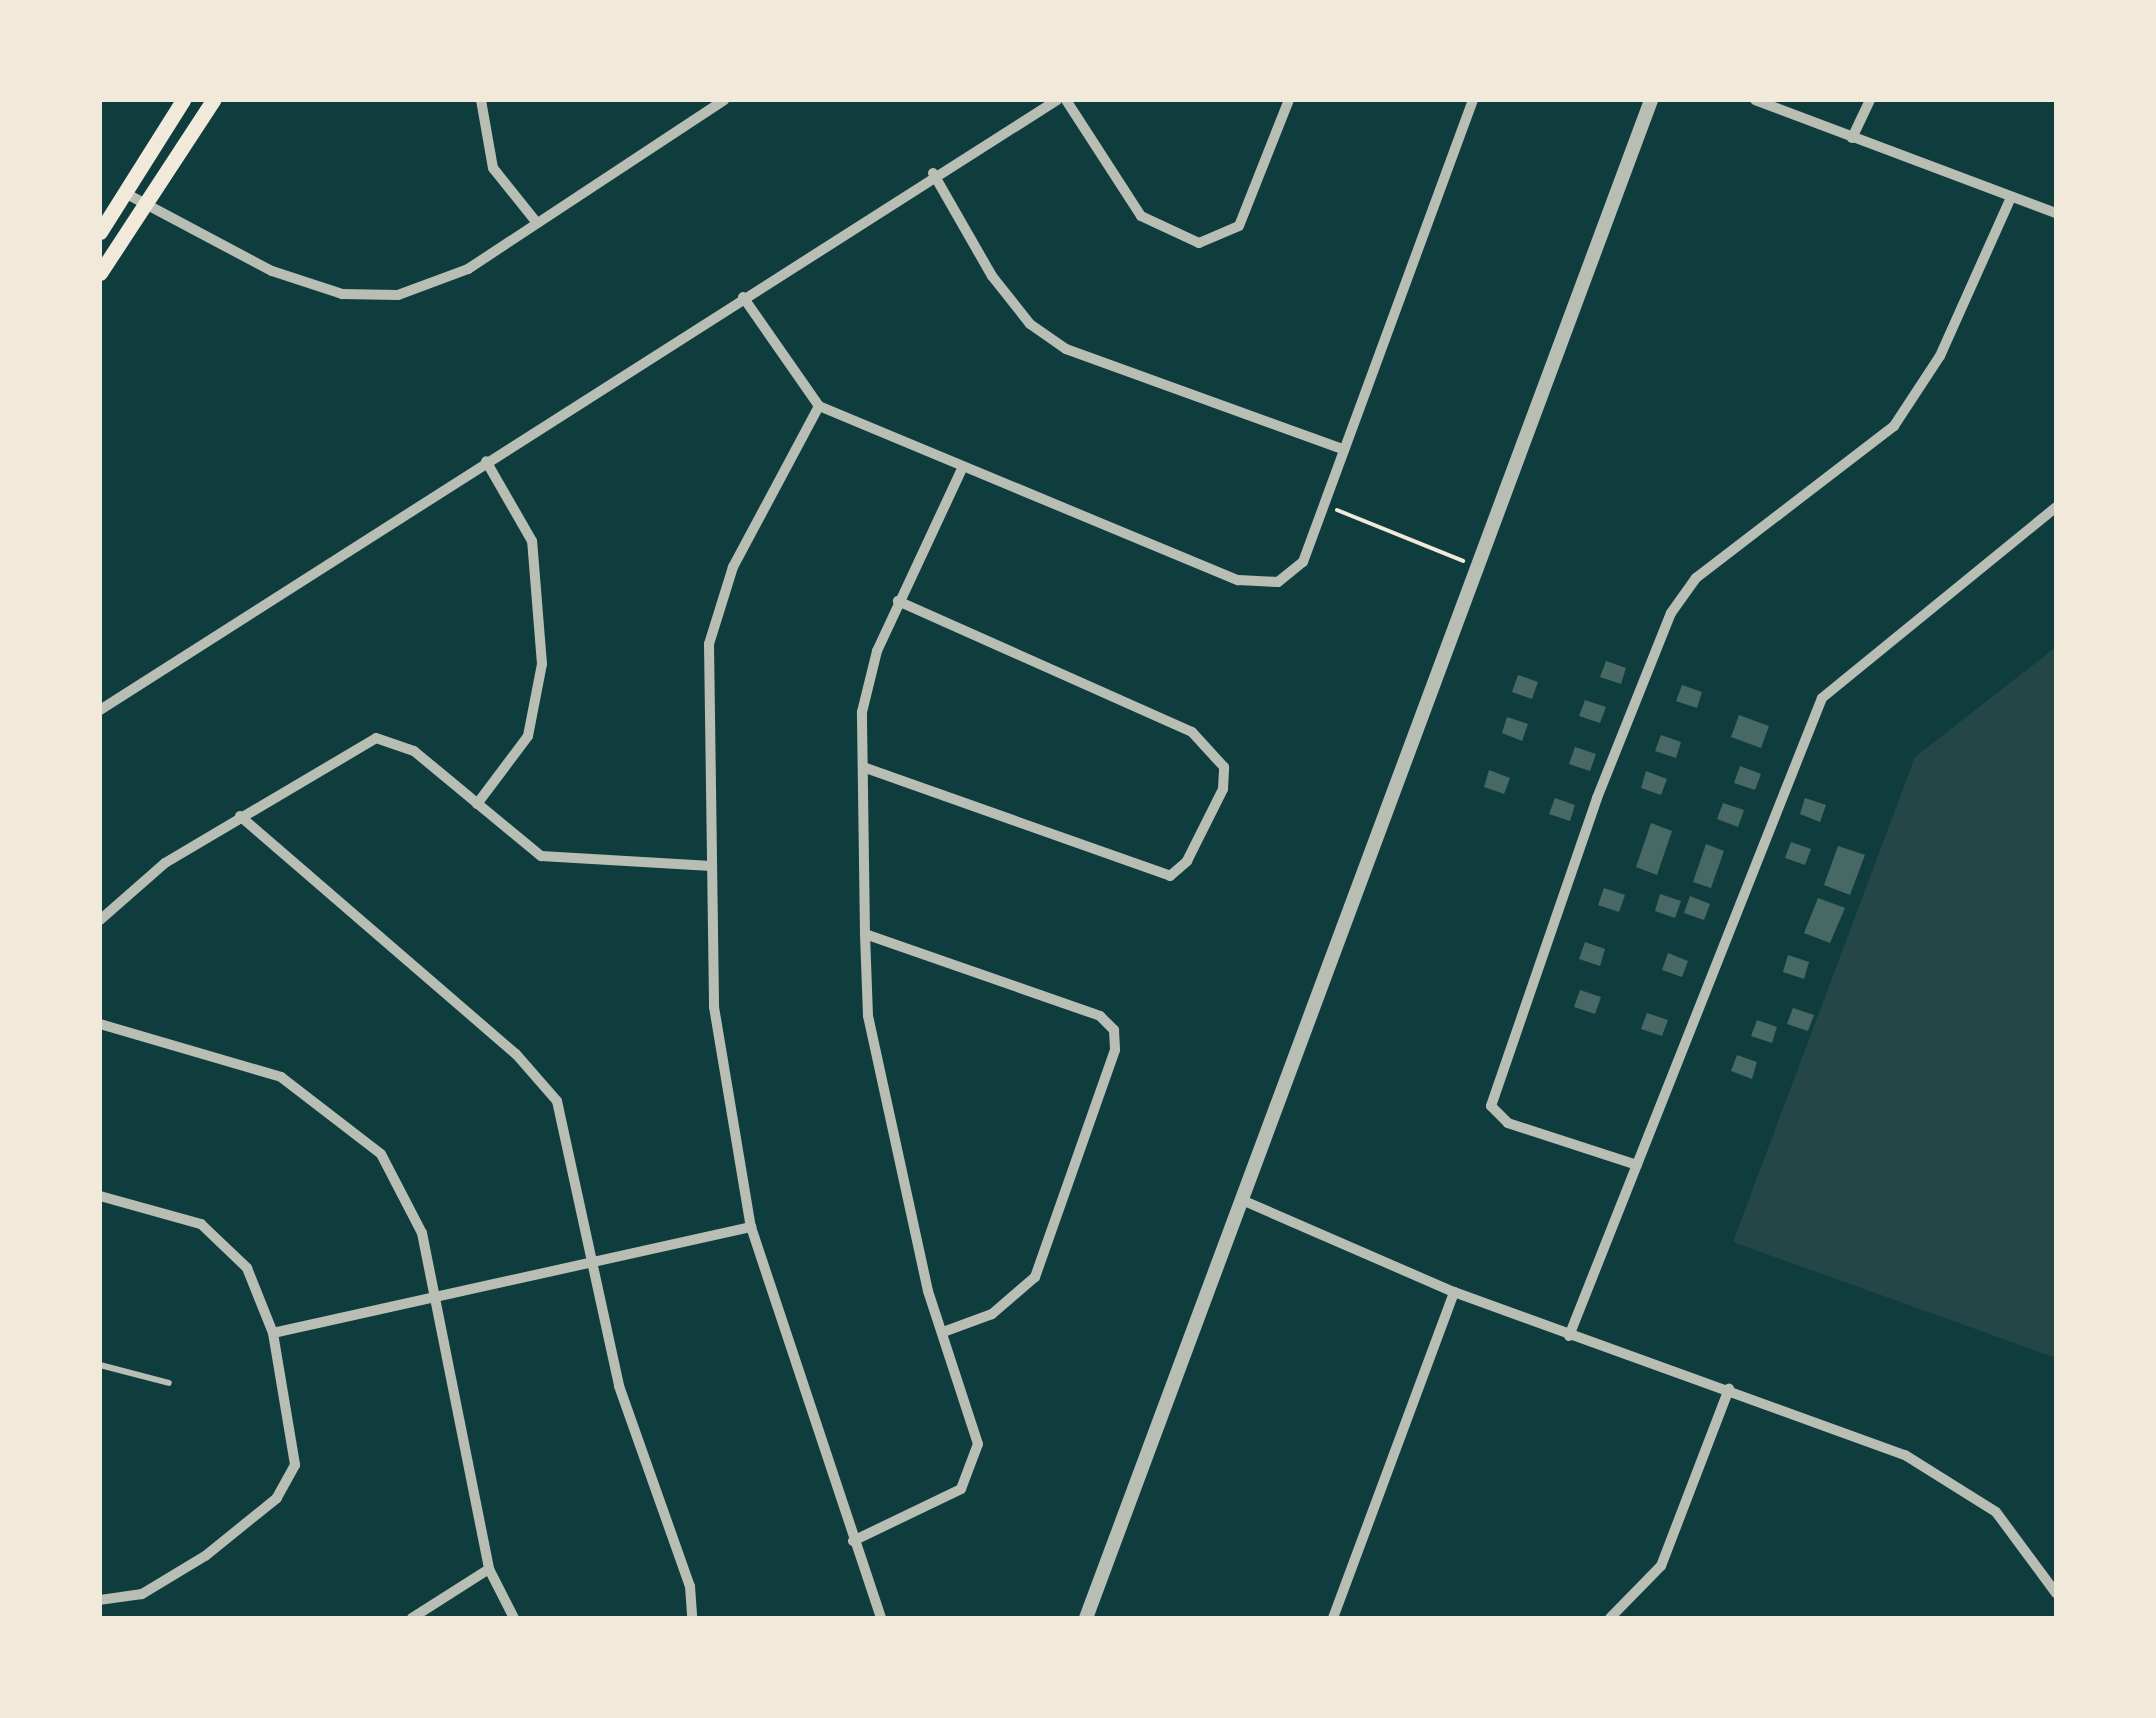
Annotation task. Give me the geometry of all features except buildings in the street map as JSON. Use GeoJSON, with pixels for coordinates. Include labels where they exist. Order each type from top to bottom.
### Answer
{"type":"FeatureCollection","features":[{"type":"Feature","properties":{"kind":"main road"},"geometry":{"type":"LineString","coordinates":[[100,232],[183,100]]}},
{"type":"Feature","properties":{"kind":"main road"},"geometry":{"type":"LineString","coordinates":[[100,273],[213,100]]}},
{"type":"Feature","properties":{"kind":"street"},"geometry":{"type":"LineString","coordinates":[[481,100],[493,168],[537,223]]}},
{"type":"Feature","properties":{"kind":"street"},"geometry":{"type":"LineString","coordinates":[[125,193],[272,271],[342,294],[398,296],[468,268],[724,100]]}},
{"type":"Feature","properties":{"kind":"street"},"geometry":{"type":"LineString","coordinates":[[100,710],[933,173],[1057,100]]}},
{"type":"Feature","properties":{"kind":"street"},"geometry":{"type":"LineString","coordinates":[[1066,100],[1141,216],[1199,243],[1239,226],[1288,100]]}},
{"type":"Feature","properties":{"kind":"street"},"geometry":{"type":"LineString","coordinates":[[744,297],[819,406],[962,471],[1259,585],[1302,562],[1340,448],[1473,100]]}},
{"type":"Feature","properties":{"kind":"street"},"geometry":{"type":"LineString","coordinates":[[1086,1618],[1481,569],[1651,100]]}},
{"type":"Feature","properties":{"kind":"street"},"geometry":{"type":"LineString","coordinates":[[1754,100],[2056,213]]}},
{"type":"Feature","properties":{"kind":"street"},"geometry":{"type":"LineString","coordinates":[[1852,138],[1870,100]]}},
{"type":"Feature","properties":{"kind":"street"},"geometry":{"type":"LineString","coordinates":[[933,173],[992,276],[1030,324],[1066,349],[1340,448]]}},
{"type":"Feature","properties":{"kind":"street"},"geometry":{"type":"LineString","coordinates":[[1637,1165],[1508,1123],[1490,1106],[1618,743],[1670,612],[1696,578],[1894,426],[1919,393],[2011,197]]}},
{"type":"Feature","properties":{"kind":"street"},"geometry":{"type":"LineString","coordinates":[[819,406],[732,567],[709,644],[707,866],[714,1007],[751,1227],[881,1618]]}},
{"type":"Feature","properties":{"kind":"street"},"geometry":{"type":"LineString","coordinates":[[477,804],[528,736],[542,664],[532,540],[486,461]]}},
{"type":"Feature","properties":{"kind":"street"},"geometry":{"type":"LineString","coordinates":[[853,1541],[930,1510],[961,1490],[972,1470],[978,1444],[943,1332],[868,1016],[862,767],[862,712],[898,600],[962,471]]}},
{"type":"Feature","properties":{"kind":"street"},"geometry":{"type":"LineString","coordinates":[[1569,1336],[1822,698],[2056,507]]}},
{"type":"Feature","properties":{"kind":"street"},"geometry":{"type":"LineString","coordinates":[[862,767],[1170,876],[1187,861],[1223,789],[1224,768],[1192,732],[898,600]]}},
{"type":"Feature","properties":{"kind":"street"},"geometry":{"type":"LineString","coordinates":[[100,920],[240,816],[376,738],[414,751],[541,856],[707,866]]}},
{"type":"Feature","properties":{"kind":"street"},"geometry":{"type":"LineString","coordinates":[[240,816],[541,1078],[557,1101],[619,1386],[690,1586],[692,1618]]}},
{"type":"Feature","properties":{"kind":"street"},"geometry":{"type":"LineString","coordinates":[[865,934],[1100,1016],[1114,1030],[1116,1050],[1035,1277],[992,1314],[943,1332]]}},
{"type":"Feature","properties":{"kind":"street"},"geometry":{"type":"LineString","coordinates":[[100,1024],[253,1064],[326,1109],[382,1154],[402,1186],[436,1291],[489,1569],[514,1618]]}},
{"type":"Feature","properties":{"kind":"street"},"geometry":{"type":"LineString","coordinates":[[100,1196],[216,1235],[247,1268],[273,1332],[295,1440],[288,1484],[180,1572],[142,1594],[100,1600]]}},
{"type":"Feature","properties":{"kind":"street"},"geometry":{"type":"LineString","coordinates":[[1242,1200],[1454,1292],[1569,1336],[1729,1388],[1958,1482],[1996,1512],[2056,1594]]}},
{"type":"Feature","properties":{"kind":"street"},"geometry":{"type":"LineString","coordinates":[[273,1332],[436,1291],[751,1227]]}},
{"type":"Feature","properties":{"kind":"street"},"geometry":{"type":"LineString","coordinates":[[1333,1618],[1454,1292]]}},
{"type":"Feature","properties":{"kind":"street"},"geometry":{"type":"LineString","coordinates":[[1610,1618],[1661,1566],[1729,1388]]}},
{"type":"Feature","properties":{"kind":"street"},"geometry":{"type":"LineString","coordinates":[[412,1618],[489,1569]]}},
{"type":"Feature","properties":{"kind":"lane"},"geometry":{"type":"LineString","coordinates":[[100,1365],[169,1384]]}},
{"type":"Feature","properties":{"kind":"path"},"geometry":{"type":"LineString","coordinates":[[1324,505],[1481,569]]}},
{"type":"Feature","properties":{"kind":"shaded area"},"geometry":{"type":"Polygon","coordinates":[[[2056,647],[2056,1358],[1733,1242],[1915,757],[2056,647]]]}}]}
